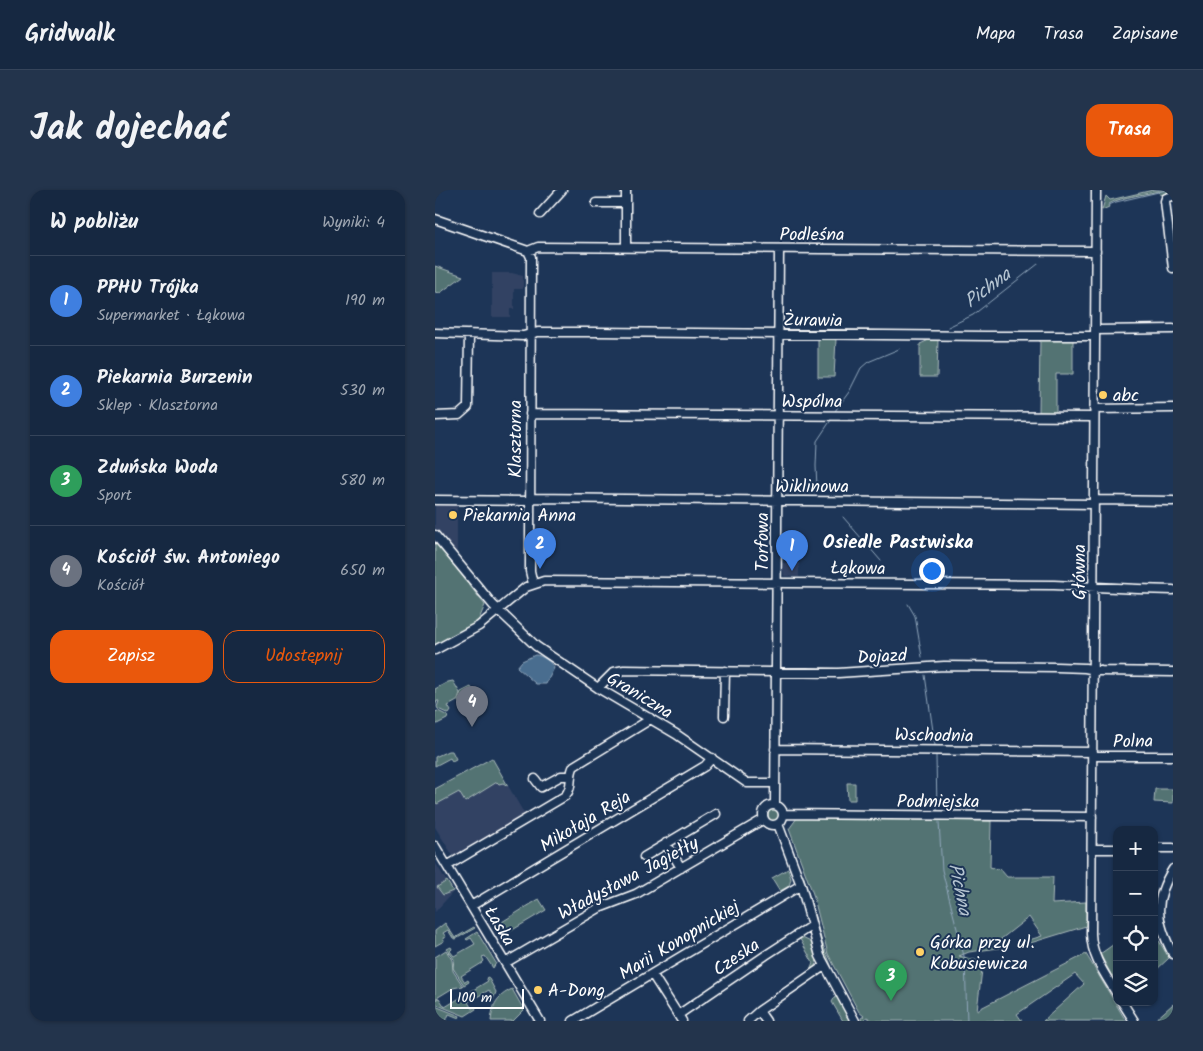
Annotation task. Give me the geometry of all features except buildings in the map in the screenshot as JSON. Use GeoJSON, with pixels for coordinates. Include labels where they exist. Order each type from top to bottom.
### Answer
{"type":"FeatureCollection","features":[{"type":"Feature","properties":{"kind":"street"},"geometry":{"type":"LineString","coordinates":[[540,214],[562,190]]}},
{"type":"Feature","properties":{"kind":"street"},"geometry":{"type":"LineString","coordinates":[[626,190],[626,248]]}},
{"type":"Feature","properties":{"kind":"street","name":"Główna"},"geometry":{"type":"LineString","coordinates":[[1096,190],[1091,934],[1094,954],[1113,988]]}},
{"type":"Feature","properties":{"kind":"street"},"geometry":{"type":"LineString","coordinates":[[1173,196],[1166,198],[1165,201],[1170,216],[1173,268]]}},
{"type":"Feature","properties":{"kind":"street"},"geometry":{"type":"LineString","coordinates":[[596,203],[626,203]]}},
{"type":"Feature","properties":{"kind":"street"},"geometry":{"type":"LineString","coordinates":[[435,220],[528,251]]}},
{"type":"Feature","properties":{"kind":"street","name":"Podleśna"},"geometry":{"type":"LineString","coordinates":[[528,251],[538,247],[1096,251]]}},
{"type":"Feature","properties":{"kind":"street","name":"Torfowa"},"geometry":{"type":"LineString","coordinates":[[775,805],[779,249]]}},
{"type":"Feature","properties":{"kind":"street","name":"Klasztorna"},"geometry":{"type":"LineString","coordinates":[[528,251],[531,257],[530,571],[533,584]]}},
{"type":"Feature","properties":{"kind":"street","name":"Żurawia"},"geometry":{"type":"LineString","coordinates":[[435,333],[523,336],[530,334],[597,332],[778,334],[1095,333],[1173,329]]}},
{"type":"Feature","properties":{"kind":"street"},"geometry":{"type":"LineString","coordinates":[[435,416],[459,415],[468,407],[469,334]]}},
{"type":"Feature","properties":{"kind":"street","name":"Wspólna"},"geometry":{"type":"LineString","coordinates":[[531,414],[778,416],[1094,414],[1173,408]]}},
{"type":"Feature","properties":{"kind":"street","name":"Wiklinowa"},"geometry":{"type":"LineString","coordinates":[[435,500],[777,502],[1173,501]]}},
{"type":"Feature","properties":{"kind":"street","name":"Graniczna"},"geometry":{"type":"LineString","coordinates":[[435,535],[498,610],[536,646],[598,688],[712,758],[747,783],[775,784]]}},
{"type":"Feature","properties":{"kind":"street","name":"Łąkowa"},"geometry":{"type":"LineString","coordinates":[[533,584],[555,580],[777,582],[1053,585],[1173,590]]}},
{"type":"Feature","properties":{"kind":"street"},"geometry":{"type":"LineString","coordinates":[[435,650],[479,626],[526,587],[533,584]]}},
{"type":"Feature","properties":{"kind":"street","name":"Dojazd"},"geometry":{"type":"LineString","coordinates":[[598,688],[610,675],[619,670],[838,673],[943,666],[1057,667],[1105,672],[1173,672]]}},
{"type":"Feature","properties":{"kind":"street"},"geometry":{"type":"LineString","coordinates":[[724,716],[725,672]]}},
{"type":"Feature","properties":{"kind":"street"},"geometry":{"type":"LineString","coordinates":[[447,866],[565,796],[571,788],[572,770],[575,766],[646,722],[649,718]]}},
{"type":"Feature","properties":{"kind":"street","name":"Wschodnia"},"geometry":{"type":"LineString","coordinates":[[775,749],[1093,754]]}},
{"type":"Feature","properties":{"kind":"street","name":"Polna"},"geometry":{"type":"LineString","coordinates":[[1093,754],[1173,756]]}},
{"type":"Feature","properties":{"kind":"street","name":"Mikołaja Reja"},"geometry":{"type":"LineString","coordinates":[[471,906],[705,766],[712,758]]}},
{"type":"Feature","properties":{"kind":"street"},"geometry":{"type":"LineString","coordinates":[[535,779],[541,787],[561,776],[571,776]]}},
{"type":"Feature","properties":{"kind":"street"},"geometry":{"type":"LineString","coordinates":[[775,805],[781,808],[783,814],[782,820],[778,824],[769,824],[764,819],[763,813],[766,808],[775,805]]}},
{"type":"Feature","properties":{"kind":"street"},"geometry":{"type":"LineString","coordinates":[[643,857],[716,814]]}},
{"type":"Feature","properties":{"kind":"street","name":"Podmiejska"},"geometry":{"type":"LineString","coordinates":[[783,814],[1092,817]]}},
{"type":"Feature","properties":{"kind":"street","name":"Władysława Jagiełły"},"geometry":{"type":"LineString","coordinates":[[505,963],[599,908],[636,894],[764,819]]}},
{"type":"Feature","properties":{"kind":"street"},"geometry":{"type":"LineString","coordinates":[[778,824],[801,885],[811,926],[824,966],[855,1021]]}},
{"type":"Feature","properties":{"kind":"street"},"geometry":{"type":"LineString","coordinates":[[666,843],[681,868]]}},
{"type":"Feature","properties":{"kind":"street","name":"Łaska"},"geometry":{"type":"LineString","coordinates":[[435,846],[540,1021]]}},
{"type":"Feature","properties":{"kind":"street"},"geometry":{"type":"LineString","coordinates":[[1158,848],[1173,848]]}},
{"type":"Feature","properties":{"kind":"street"},"geometry":{"type":"LineString","coordinates":[[1092,849],[1113,849]]}},
{"type":"Feature","properties":{"kind":"street"},"geometry":{"type":"LineString","coordinates":[[1173,869],[1163,887],[1158,911],[1161,928],[1173,954]]}},
{"type":"Feature","properties":{"kind":"street","name":"Marii Konopnickiej"},"geometry":{"type":"LineString","coordinates":[[573,1021],[801,885]]}},
{"type":"Feature","properties":{"kind":"street","name":"Czeska"},"geometry":{"type":"LineString","coordinates":[[680,1018],[774,949],[811,926]]}},
{"type":"Feature","properties":{"kind":"street"},"geometry":{"type":"LineString","coordinates":[[748,1021],[759,1011],[824,966]]}},
{"type":"Feature","properties":{"kind":"street"},"geometry":{"type":"LineString","coordinates":[[652,974],[680,1018]]}},
{"type":"Feature","properties":{"kind":"street"},"geometry":{"type":"LineString","coordinates":[[1125,1006],[1134,1021]]}},
{"type":"Feature","properties":{"kind":"street"},"geometry":{"type":"LineString","coordinates":[[759,1011],[766,1021]]}},
{"type":"Feature","properties":{"kind":"shaded area"},"geometry":{"type":"Polygon","coordinates":[[[492,273],[512,273],[523,276],[523,289],[514,289],[514,309],[510,309],[510,317],[492,317],[492,273]]]}},
{"type":"Feature","properties":{"kind":"shaded area"},"geometry":{"type":"Polygon","coordinates":[[[435,505],[457,505],[457,554],[435,528],[435,505]]]}},
{"type":"Feature","properties":{"kind":"shaded area"},"geometry":{"type":"Polygon","coordinates":[[[782,563],[799,563],[799,577],[784,576],[782,563]]]}},
{"type":"Feature","properties":{"kind":"shaded area"},"geometry":{"type":"Polygon","coordinates":[[[535,655],[546,659],[554,668],[546,684],[536,684],[517,667],[522,661],[535,655]]]}},
{"type":"Feature","properties":{"kind":"shaded area"},"geometry":{"type":"Polygon","coordinates":[[[492,758],[525,815],[453,856],[435,827],[435,789],[492,758]]]}},
{"type":"Feature","properties":{"kind":"shaded area"},"geometry":{"type":"Polygon","coordinates":[[[435,862],[453,892],[435,912],[435,862]]]}},
{"type":"Feature","properties":{"kind":"green space"},"geometry":{"type":"Polygon","coordinates":[[[1153,190],[1173,190],[1173,193],[1160,195],[1159,191],[1124,198],[1111,203],[1108,205],[1109,207],[1102,210],[1106,196],[1110,200],[1153,190]]]}},
{"type":"Feature","properties":{"kind":"green space"},"geometry":{"type":"Polygon","coordinates":[[[435,266],[463,276],[440,293],[435,292],[435,266]]]}},
{"type":"Feature","properties":{"kind":"green space"},"geometry":{"type":"Polygon","coordinates":[[[818,339],[836,339],[834,377],[818,377],[818,339]]]}},
{"type":"Feature","properties":{"kind":"green space"},"geometry":{"type":"Polygon","coordinates":[[[938,339],[937,377],[920,377],[920,344],[938,339]]]}},
{"type":"Feature","properties":{"kind":"green space"},"geometry":{"type":"Polygon","coordinates":[[[1040,340],[1073,340],[1073,374],[1056,374],[1056,413],[1039,412],[1040,340]]]}},
{"type":"Feature","properties":{"kind":"green space"},"geometry":{"type":"Polygon","coordinates":[[[435,541],[485,605],[477,624],[435,646],[435,541]]]}},
{"type":"Feature","properties":{"kind":"green space"},"geometry":{"type":"Polygon","coordinates":[[[453,681],[460,693],[457,701],[448,706],[451,711],[449,714],[438,709],[439,701],[437,701],[435,706],[435,689],[453,681]]]}},
{"type":"Feature","properties":{"kind":"green space"},"geometry":{"type":"Polygon","coordinates":[[[471,687],[475,695],[480,692],[488,705],[458,702],[461,692],[471,687]]]}},
{"type":"Feature","properties":{"kind":"green space"},"geometry":{"type":"Polygon","coordinates":[[[438,711],[448,716],[447,719],[435,725],[435,712],[438,711]]]}},
{"type":"Feature","properties":{"kind":"green space"},"geometry":{"type":"Polygon","coordinates":[[[452,751],[456,759],[452,761],[450,758],[435,766],[435,757],[452,751]]]}},
{"type":"Feature","properties":{"kind":"green space"},"geometry":{"type":"Polygon","coordinates":[[[492,758],[508,786],[497,782],[465,802],[459,792],[437,804],[435,801],[435,789],[492,758]]]}},
{"type":"Feature","properties":{"kind":"green space"},"geometry":{"type":"Polygon","coordinates":[[[847,783],[855,783],[855,800],[848,800],[847,783]]]}},
{"type":"Feature","properties":{"kind":"green space"},"geometry":{"type":"Polygon","coordinates":[[[1155,789],[1173,789],[1173,803],[1154,802],[1155,789]]]}},
{"type":"Feature","properties":{"kind":"green space"},"geometry":{"type":"Polygon","coordinates":[[[774,809],[780,815],[774,821],[768,815],[774,809]]]}},
{"type":"Feature","properties":{"kind":"green space"},"geometry":{"type":"Polygon","coordinates":[[[797,818],[991,821],[990,867],[1001,870],[1007,877],[1053,877],[1052,904],[1086,902],[1086,926],[1027,944],[1026,941],[1042,936],[1029,917],[1001,939],[1006,947],[969,952],[959,956],[983,962],[977,1010],[1086,954],[1113,999],[1113,1006],[1117,1006],[1126,1021],[1043,1021],[1084,984],[1075,974],[1017,1014],[1022,1021],[873,1021],[867,1017],[864,1019],[865,1021],[862,1021],[861,1018],[864,1016],[859,1012],[828,954],[813,894],[789,829],[797,818]]]}},
{"type":"Feature","properties":{"kind":"green space"},"geometry":{"type":"Polygon","coordinates":[[[788,869],[791,879],[789,886],[780,891],[772,878],[788,869]]]}},
{"type":"Feature","properties":{"kind":"green space"},"geometry":{"type":"Polygon","coordinates":[[[803,874],[822,942],[834,973],[832,974],[824,957],[801,875],[803,874]]]}},
{"type":"Feature","properties":{"kind":"green space"},"geometry":{"type":"Polygon","coordinates":[[[447,881],[453,891],[443,895],[437,887],[447,881]]]}},
{"type":"Feature","properties":{"kind":"green space"},"geometry":{"type":"Polygon","coordinates":[[[539,899],[546,910],[504,935],[497,925],[539,899]]]}},
{"type":"Feature","properties":{"kind":"green space"},"geometry":{"type":"Polygon","coordinates":[[[445,923],[455,938],[475,928],[456,939],[453,938],[448,930],[443,933],[446,937],[443,938],[444,941],[435,946],[435,931],[445,923]]]}},
{"type":"Feature","properties":{"kind":"green space"},"geometry":{"type":"Polygon","coordinates":[[[477,932],[496,963],[493,968],[485,956],[482,957],[484,961],[482,963],[461,976],[465,982],[468,980],[469,982],[464,985],[453,968],[454,959],[447,949],[451,947],[450,951],[454,956],[475,944],[471,938],[466,939],[477,932]]]}},
{"type":"Feature","properties":{"kind":"green space"},"geometry":{"type":"Polygon","coordinates":[[[800,937],[811,942],[816,954],[816,964],[810,971],[813,963],[800,939],[789,944],[800,937]]]}},
{"type":"Feature","properties":{"kind":"green space"},"geometry":{"type":"Polygon","coordinates":[[[1158,942],[1169,958],[1158,968],[1158,961],[1158,942]]]}},
{"type":"Feature","properties":{"kind":"green space"},"geometry":{"type":"Polygon","coordinates":[[[1113,945],[1112,976],[1100,954],[1113,945]]]}},
{"type":"Feature","properties":{"kind":"green space"},"geometry":{"type":"Polygon","coordinates":[[[446,950],[452,960],[453,971],[463,986],[453,988],[435,999],[435,957],[446,950]]]}},
{"type":"Feature","properties":{"kind":"green space"},"geometry":{"type":"Polygon","coordinates":[[[488,977],[496,992],[493,1000],[489,1002],[489,999],[493,997],[489,990],[468,1002],[472,1009],[475,1007],[476,1009],[465,1016],[435,1004],[435,1000],[439,998],[445,1007],[488,981],[486,978],[488,977]]]}},
{"type":"Feature","properties":{"kind":"green space"},"geometry":{"type":"Polygon","coordinates":[[[512,989],[524,1010],[513,1021],[491,1021],[496,1002],[502,995],[512,989]]]}},
{"type":"Feature","properties":{"kind":"green space"},"geometry":{"type":"Polygon","coordinates":[[[835,997],[838,998],[850,1021],[843,1021],[832,1002],[835,997]]]}},
{"type":"Feature","properties":{"kind":"green space"},"geometry":{"type":"Polygon","coordinates":[[[1173,1004],[1173,1021],[1154,1021],[1173,1004]]]}},
{"type":"Feature","properties":{"kind":"green space"},"geometry":{"type":"Polygon","coordinates":[[[435,1006],[460,1016],[459,1018],[449,1014],[446,1021],[435,1021],[435,1006]]]}},
{"type":"Feature","properties":{"kind":"waterway","name":"Pichna"},"geometry":{"type":"LineString","coordinates":[[1109,205],[1167,190]]}},
{"type":"Feature","properties":{"kind":"waterway","name":"Pichna"},"geometry":{"type":"LineString","coordinates":[[948,327],[973,315],[1038,264]]}},
{"type":"Feature","properties":{"kind":"waterway","name":"Pichna"},"geometry":{"type":"LineString","coordinates":[[835,411],[849,392],[861,368],[868,362],[899,349]]}},
{"type":"Feature","properties":{"kind":"waterway","name":"Pichna"},"geometry":{"type":"LineString","coordinates":[[817,488],[817,441],[831,420]]}},
{"type":"Feature","properties":{"kind":"waterway","name":"Pichna"},"geometry":{"type":"LineString","coordinates":[[843,517],[881,561]]}},
{"type":"Feature","properties":{"kind":"waterway","name":"Pichna"},"geometry":{"type":"LineString","coordinates":[[908,604],[915,616],[922,657]]}},
{"type":"Feature","properties":{"kind":"waterway","name":"Pichna"},"geometry":{"type":"LineString","coordinates":[[925,675],[935,745]]}},
{"type":"Feature","properties":{"kind":"waterway","name":"Pichna"},"geometry":{"type":"LineString","coordinates":[[936,756],[937,810]]}},
{"type":"Feature","properties":{"kind":"waterway","name":"Pichna"},"geometry":{"type":"LineString","coordinates":[[939,822],[942,870],[965,960],[967,1021]]}},
{"type":"Feature","properties":{"kind":"place","name":"abc"},"geometry":{"type":"Point","coordinates":[1103,395]}},
{"type":"Feature","properties":{"kind":"place","name":"Piekarnia Anna"},"geometry":{"type":"Point","coordinates":[453,515]}},
{"type":"Feature","properties":{"kind":"place","name":"Piekarnia Burzenin"},"geometry":{"type":"Point","coordinates":[540,569]}},
{"type":"Feature","properties":{"kind":"place","name":"PPHU Trójka"},"geometry":{"type":"Point","coordinates":[792,571]}},
{"type":"Feature","properties":{"kind":"place","name":"Kościół św. Antoniego"},"geometry":{"type":"Point","coordinates":[472,727]}},
{"type":"Feature","properties":{"kind":"place","name":"Górka przy ul. Kobusiewicza"},"geometry":{"type":"Point","coordinates":[920,952]}},
{"type":"Feature","properties":{"kind":"place","name":"A-Dong"},"geometry":{"type":"Point","coordinates":[538,990]}},
{"type":"Feature","properties":{"kind":"place","name":"Zduńska Woda"},"geometry":{"type":"Point","coordinates":[891,1001]}},
{"type":"Feature","properties":{"kind":"district","name":"Osiedle Pastwiska"},"geometry":{"type":"Point","coordinates":[898,541]}}]}
